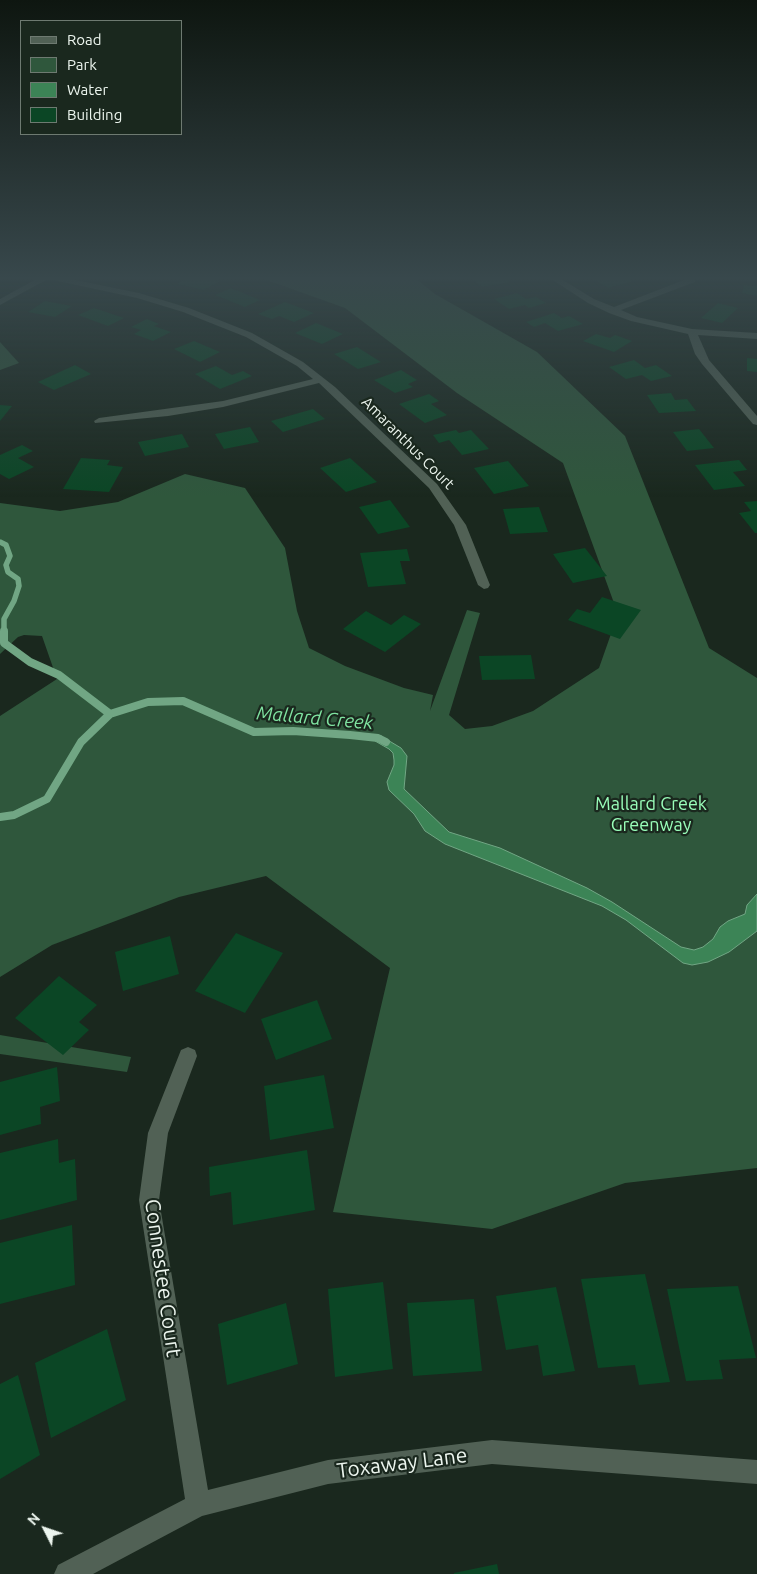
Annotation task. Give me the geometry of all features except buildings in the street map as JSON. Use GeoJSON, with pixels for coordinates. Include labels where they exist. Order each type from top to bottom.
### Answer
{"type":"FeatureCollection","features":[{"type":"Feature","properties":{"kind":"street","name":"Amaranthus Court"},"geometry":{"type":"LineString","coordinates":[[279,350],[321,380],[433,486],[460,525],[484,585]]}},
{"type":"Feature","properties":{"kind":"street"},"geometry":{"type":"LineString","coordinates":[[699,350],[705,362],[757,422]]}},
{"type":"Feature","properties":{"kind":"street"},"geometry":{"type":"LineString","coordinates":[[99,421],[214,406],[321,380]]}},
{"type":"Feature","properties":{"kind":"street","name":"Connestee Court"},"geometry":{"type":"LineString","coordinates":[[188,1056],[158,1133],[149,1200],[198,1505]]}},
{"type":"Feature","properties":{"kind":"street","name":"Toxaway Lane"},"geometry":{"type":"LineString","coordinates":[[67,1574],[198,1505],[328,1472],[492,1452],[757,1472]]}},
{"type":"Feature","properties":{"kind":"green space"},"geometry":{"type":"Polygon","coordinates":[[[0,350],[8,350],[19,363],[0,370],[0,350]]]}},
{"type":"Feature","properties":{"kind":"green space","name":"Mallard Creek Greenway"},"geometry":{"type":"Polygon","coordinates":[[[401,350],[534,350],[537,352],[625,436],[709,648],[757,678],[757,1168],[625,1183],[492,1229],[333,1212],[390,968],[266,876],[179,897],[52,945],[0,977],[0,716],[57,679],[42,636],[24,635],[18,637],[0,654],[0,503],[60,511],[118,502],[185,474],[245,488],[285,548],[297,611],[309,648],[345,666],[404,688],[433,695],[430,711],[467,610],[480,613],[449,715],[465,729],[492,726],[533,711],[599,668],[618,614],[563,463],[457,393],[401,350]]]}},
{"type":"Feature","properties":{"kind":"green space"},"geometry":{"type":"Polygon","coordinates":[[[0,1035],[131,1057],[127,1072],[0,1054],[0,1035]]]}},
{"type":"Feature","properties":{"kind":"water"},"geometry":{"type":"Polygon","coordinates":[[[381,736],[401,748],[407,756],[404,789],[449,832],[500,848],[587,888],[681,947],[694,950],[703,947],[713,939],[720,927],[728,921],[745,914],[747,905],[757,894],[757,931],[729,952],[708,962],[692,965],[683,963],[626,920],[602,906],[445,844],[425,831],[414,814],[389,790],[387,782],[394,765],[393,753],[375,741],[381,736]]]}},
{"type":"Feature","properties":{"kind":"waterway"},"geometry":{"type":"LineString","coordinates":[[0,542],[6,545],[10,556],[6,565],[8,572],[18,579],[19,586],[14,601],[4,619],[4,643],[30,662],[59,675],[110,714]]}},
{"type":"Feature","properties":{"kind":"waterway","name":"Mallard Creek"},"geometry":{"type":"LineString","coordinates":[[110,714],[148,702],[183,701],[254,732],[293,731],[350,735],[378,738],[386,742]]}},
{"type":"Feature","properties":{"kind":"waterway","name":"Mallard Creek"},"geometry":{"type":"LineString","coordinates":[[0,817],[14,815],[47,799],[81,742],[110,714]]}}]}
